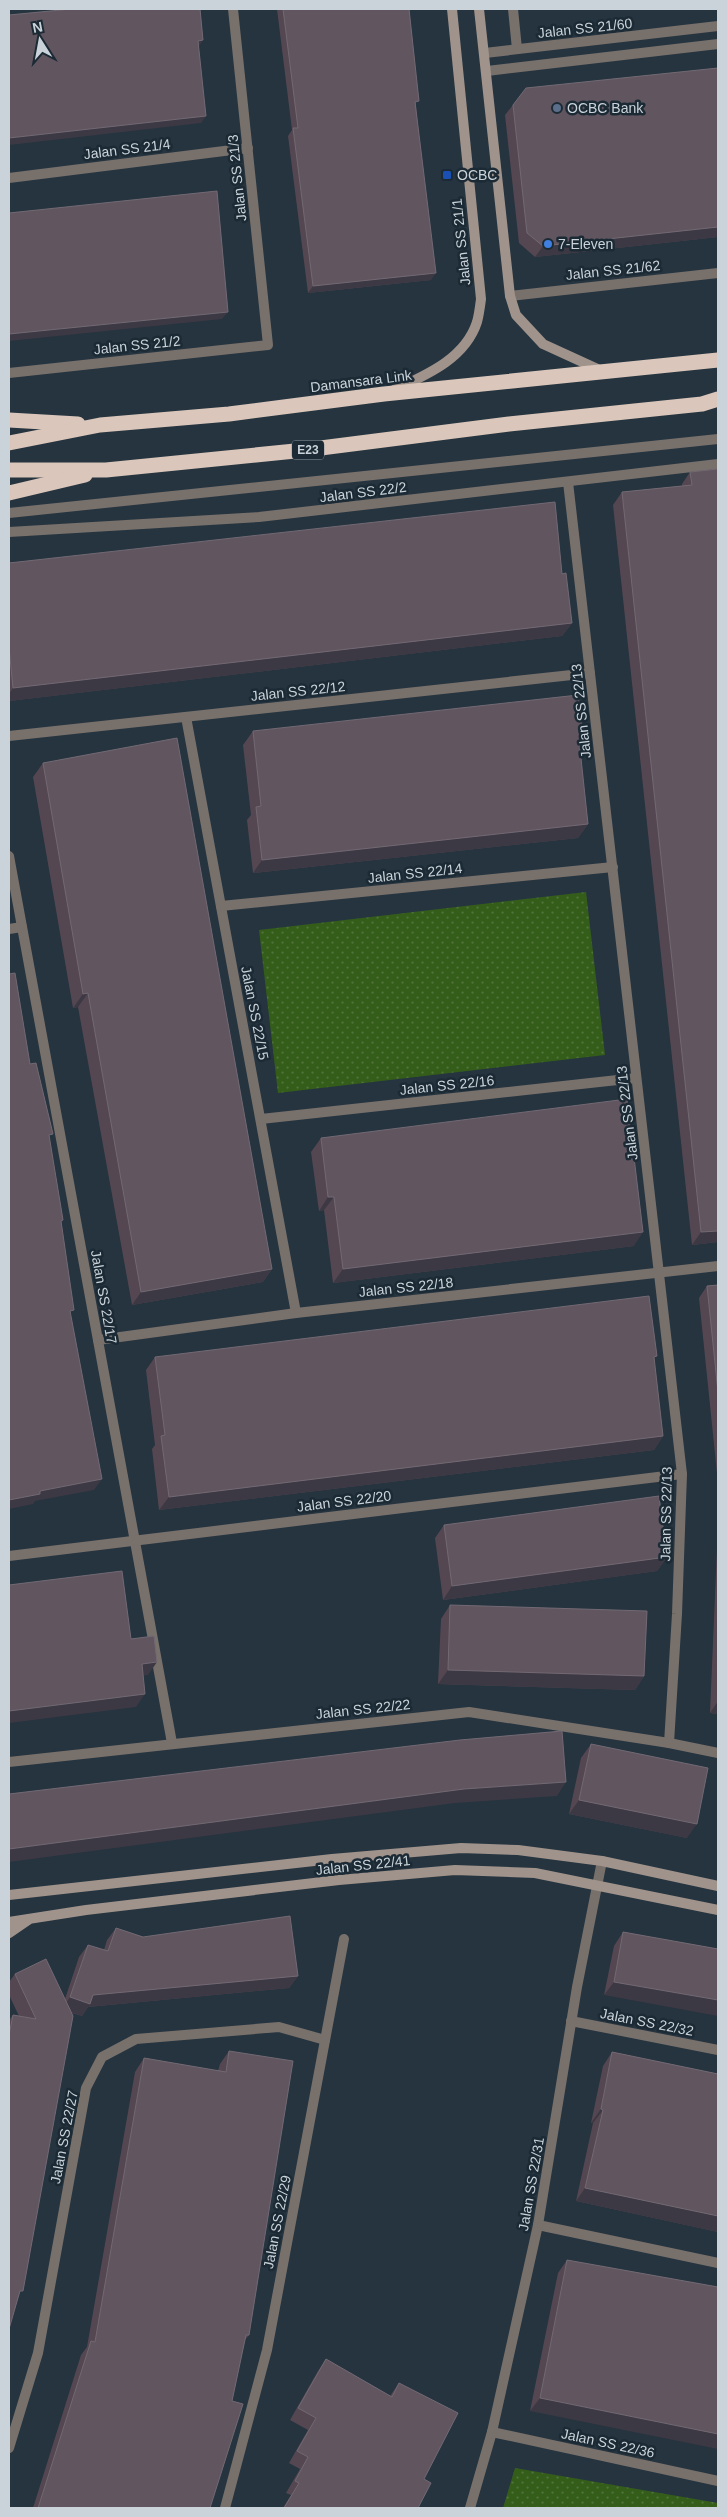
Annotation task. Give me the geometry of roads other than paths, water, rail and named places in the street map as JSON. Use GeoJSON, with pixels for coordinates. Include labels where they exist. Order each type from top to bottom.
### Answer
{"type":"FeatureCollection","features":[{"type":"Feature","properties":{"kind":"highway","name":"Damansara Link"},"geometry":{"type":"LineString","coordinates":[[12,442],[100,425],[229,414],[384,394],[718,360]]}},
{"type":"Feature","properties":{"kind":"highway","name":"E23"},"geometry":{"type":"LineString","coordinates":[[11,470],[106,470],[305,450],[509,424],[702,404],[718,399]]}},
{"type":"Feature","properties":{"kind":"highway"},"geometry":{"type":"LineString","coordinates":[[702,404],[718,404]]}},
{"type":"Feature","properties":{"kind":"highway"},"geometry":{"type":"LineString","coordinates":[[9,420],[100,425]]}},
{"type":"Feature","properties":{"kind":"highway"},"geometry":{"type":"LineString","coordinates":[[9,493],[106,470]]}},
{"type":"Feature","properties":{"kind":"street","name":"Jalan SS 21/3"},"geometry":{"type":"LineString","coordinates":[[233,9],[268,345]]}},
{"type":"Feature","properties":{"kind":"street","name":"Jalan SS 21/1"},"geometry":{"type":"LineString","coordinates":[[384,394],[439,368],[457,353],[477,323],[481,299],[452,9]]}},
{"type":"Feature","properties":{"kind":"street"},"geometry":{"type":"LineString","coordinates":[[479,9],[510,296],[516,315],[543,344],[603,371]]}},
{"type":"Feature","properties":{"kind":"street"},"geometry":{"type":"LineString","coordinates":[[513,9],[517,50]]}},
{"type":"Feature","properties":{"kind":"street","name":"Jalan SS 21/60"},"geometry":{"type":"LineString","coordinates":[[485,53],[718,26]]}},
{"type":"Feature","properties":{"kind":"street"},"geometry":{"type":"LineString","coordinates":[[487,71],[718,44]]}},
{"type":"Feature","properties":{"kind":"street","name":"Jalan SS 21/4"},"geometry":{"type":"LineString","coordinates":[[9,178],[248,148]]}},
{"type":"Feature","properties":{"kind":"street","name":"Jalan SS 21/62"},"geometry":{"type":"LineString","coordinates":[[510,296],[718,273]]}},
{"type":"Feature","properties":{"kind":"street","name":"Jalan SS 21/2"},"geometry":{"type":"LineString","coordinates":[[9,373],[268,345]]}},
{"type":"Feature","properties":{"kind":"street"},"geometry":{"type":"LineString","coordinates":[[9,513],[718,439]]}},
{"type":"Feature","properties":{"kind":"street","name":"Jalan SS 22/2"},"geometry":{"type":"LineString","coordinates":[[9,532],[260,518],[718,464]]}},
{"type":"Feature","properties":{"kind":"street","name":"Jalan SS 22/13"},"geometry":{"type":"LineString","coordinates":[[568,482],[682,1474],[678,1614],[669,1743]]}},
{"type":"Feature","properties":{"kind":"street","name":"Jalan SS 22/12"},"geometry":{"type":"LineString","coordinates":[[9,736],[590,673]]}},
{"type":"Feature","properties":{"kind":"street","name":"Jalan SS 22/15"},"geometry":{"type":"LineString","coordinates":[[186,717],[296,1313]]}},
{"type":"Feature","properties":{"kind":"street","name":"Jalan SS 22/17"},"geometry":{"type":"LineString","coordinates":[[9,856],[172,1743]]}},
{"type":"Feature","properties":{"kind":"street","name":"Jalan SS 22/14"},"geometry":{"type":"LineString","coordinates":[[221,906],[612,867]]}},
{"type":"Feature","properties":{"kind":"street"},"geometry":{"type":"LineString","coordinates":[[9,928],[22,927]]}},
{"type":"Feature","properties":{"kind":"street","name":"Jalan SS 22/16"},"geometry":{"type":"LineString","coordinates":[[261,1120],[636,1078]]}},
{"type":"Feature","properties":{"kind":"street","name":"Jalan SS 22/18"},"geometry":{"type":"LineString","coordinates":[[98,1340],[296,1313],[718,1266]]}},
{"type":"Feature","properties":{"kind":"street","name":"Jalan SS 22/20"},"geometry":{"type":"LineString","coordinates":[[9,1556],[682,1474]]}},
{"type":"Feature","properties":{"kind":"street","name":"Jalan SS 22/22"},"geometry":{"type":"LineString","coordinates":[[9,1762],[468,1712],[669,1743],[718,1753]]}},
{"type":"Feature","properties":{"kind":"street","name":"Jalan SS 22/41"},"geometry":{"type":"LineString","coordinates":[[9,1895],[322,1860],[461,1848],[518,1850],[602,1861],[718,1886]]}},
{"type":"Feature","properties":{"kind":"street","name":"Jalan SS 22/31"},"geometry":{"type":"LineString","coordinates":[[470,2508],[492,2432],[538,2225],[571,2022],[602,1861]]}},
{"type":"Feature","properties":{"kind":"street","name":"Jalan SS 22/41"},"geometry":{"type":"LineString","coordinates":[[9,1922],[339,1880],[455,1870],[535,1873],[718,1910]]}},
{"type":"Feature","properties":{"kind":"street"},"geometry":{"type":"LineString","coordinates":[[9,1933],[31,1918]]}},
{"type":"Feature","properties":{"kind":"street","name":"Jalan SS 22/29"},"geometry":{"type":"LineString","coordinates":[[225,2508],[267,2350],[344,1939]]}},
{"type":"Feature","properties":{"kind":"street","name":"Jalan SS 22/32"},"geometry":{"type":"LineString","coordinates":[[571,2022],[718,2050]]}},
{"type":"Feature","properties":{"kind":"street","name":"Jalan SS 22/27"},"geometry":{"type":"LineString","coordinates":[[9,2448],[38,2353],[86,2088],[102,2057],[136,2040],[279,2027],[325,2040]]}},
{"type":"Feature","properties":{"kind":"street"},"geometry":{"type":"LineString","coordinates":[[538,2225],[718,2263]]}},
{"type":"Feature","properties":{"kind":"street","name":"Jalan SS 22/36"},"geometry":{"type":"LineString","coordinates":[[492,2432],[718,2481]]}},
{"type":"Feature","properties":{"kind":"place","name":"OCBC Bank"},"geometry":{"type":"Point","coordinates":[557,108]}},
{"type":"Feature","properties":{"kind":"place","name":"OCBC"},"geometry":{"type":"Point","coordinates":[447,175]}},
{"type":"Feature","properties":{"kind":"place","name":"7-Eleven"},"geometry":{"type":"Point","coordinates":[548,244]}}]}
